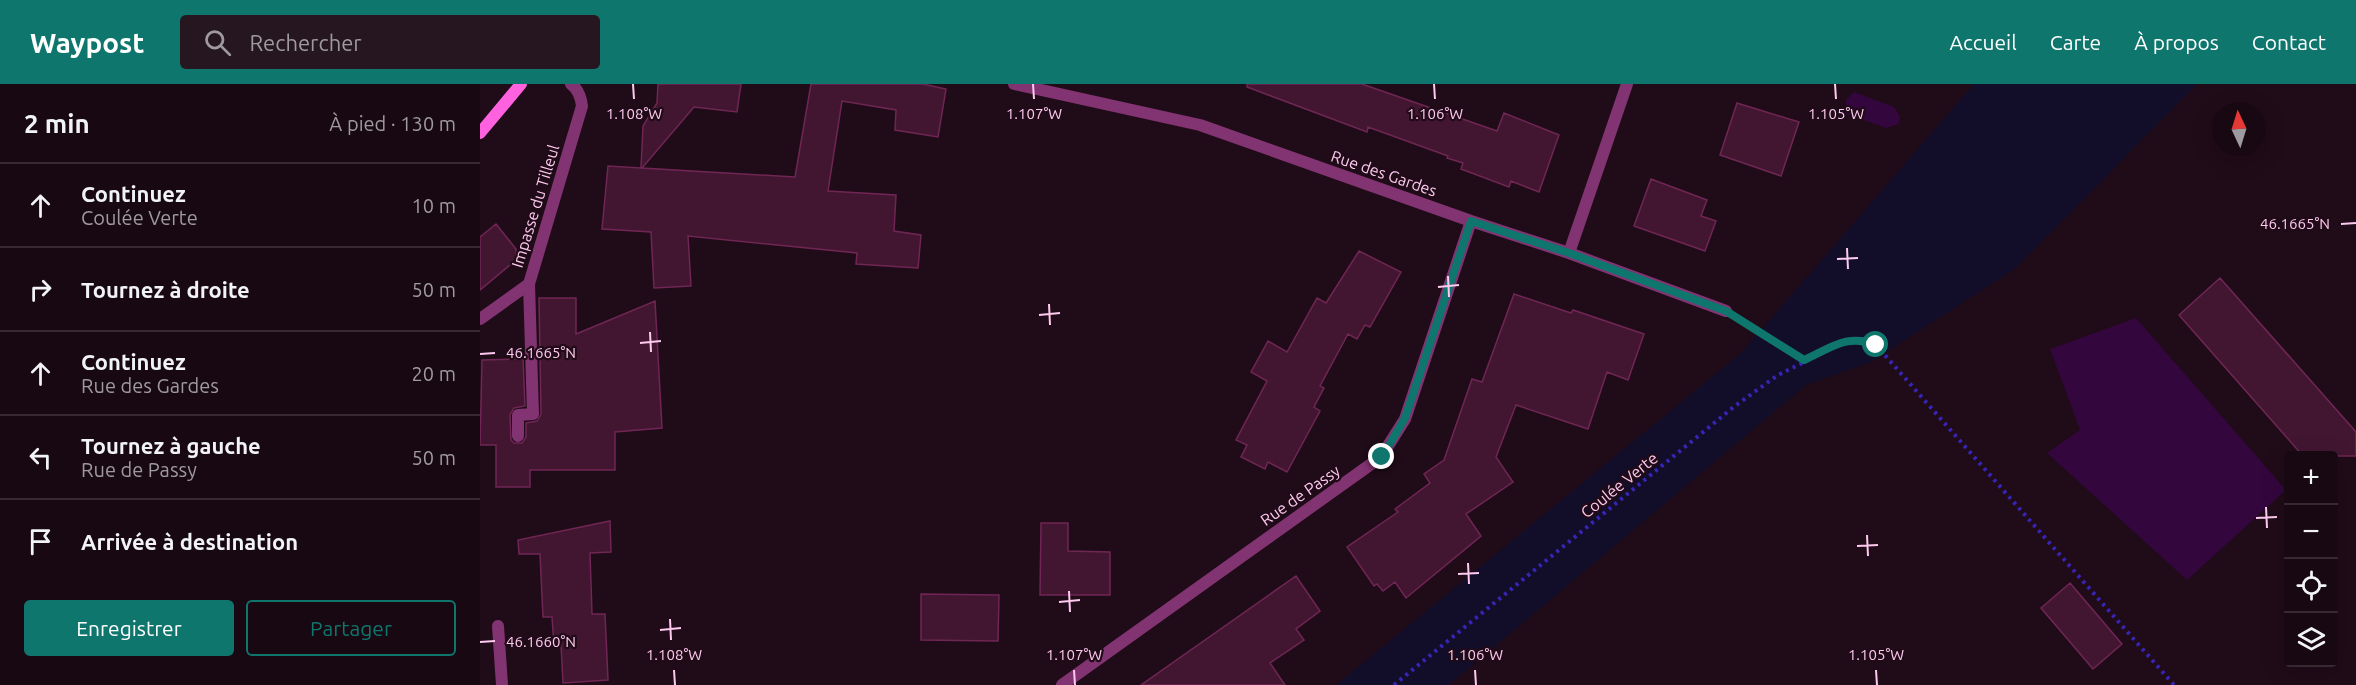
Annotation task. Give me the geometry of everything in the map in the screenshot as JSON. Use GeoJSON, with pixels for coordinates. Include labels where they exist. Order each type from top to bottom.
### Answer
{"type":"FeatureCollection","features":[{"type":"Feature","properties":{"kind":"street"},"geometry":{"type":"LineString","coordinates":[[480,133],[521,84]]}},
{"type":"Feature","properties":{"kind":"street","name":"Impasse du Tilleul"},"geometry":{"type":"LineString","coordinates":[[518,436],[518,415],[533,414],[529,284],[582,106],[576,88],[571,84]]}},
{"type":"Feature","properties":{"kind":"street","name":"Rue des Gardes"},"geometry":{"type":"LineString","coordinates":[[1014,84],[1200,125],[1471,221],[1569,253],[1726,311]]}},
{"type":"Feature","properties":{"kind":"street"},"geometry":{"type":"LineString","coordinates":[[1569,253],[1627,84]]}},
{"type":"Feature","properties":{"kind":"street","name":"Rue de Passy"},"geometry":{"type":"LineString","coordinates":[[1062,685],[1382,457],[1405,418],[1471,221]]}},
{"type":"Feature","properties":{"kind":"street"},"geometry":{"type":"LineString","coordinates":[[480,319],[529,284]]}},
{"type":"Feature","properties":{"kind":"street"},"geometry":{"type":"LineString","coordinates":[[498,626],[502,685]]}},
{"type":"Feature","properties":{"kind":"path"},"geometry":{"type":"LineString","coordinates":[[1726,311],[1804,360]]}},
{"type":"Feature","properties":{"kind":"path","name":"Coulée Verte"},"geometry":{"type":"LineString","coordinates":[[1394,685],[1735,406],[1778,375],[1804,360],[1849,340],[1863,339],[1876,345],[2174,685]]}},
{"type":"Feature","properties":{"kind":"shaded area"},"geometry":{"type":"Polygon","coordinates":[[[1974,84],[2197,84],[2016,268],[1871,362],[1806,385],[1449,685],[1336,685],[1741,353],[1974,84]]]}},
{"type":"Feature","properties":{"kind":"shaded area"},"geometry":{"type":"Polygon","coordinates":[[[1854,92],[1894,107],[1900,116],[1899,124],[1886,128],[1846,114],[1846,100],[1854,92]]]}},
{"type":"Feature","properties":{"kind":"shaded area"},"geometry":{"type":"Polygon","coordinates":[[[2136,318],[2284,488],[2284,492],[2187,580],[2047,453],[2080,430],[2050,349],[2136,318]]]}},
{"type":"Feature","properties":{"kind":"building"},"geometry":{"type":"Polygon","coordinates":[[[658,84],[741,84],[737,112],[694,107],[642,168],[795,177],[811,84],[923,84],[946,89],[938,137],[895,130],[896,110],[842,101],[828,191],[896,195],[894,231],[921,235],[918,268],[856,264],[857,253],[688,236],[691,286],[654,288],[651,232],[602,229],[608,166],[641,168],[643,126],[657,103],[658,84]]]}},
{"type":"Feature","properties":{"kind":"building"},"geometry":{"type":"Polygon","coordinates":[[[1247,84],[1362,84],[1497,131],[1504,113],[1559,135],[1539,192],[1511,181],[1509,187],[1461,169],[1463,163],[1447,158],[1448,156],[1368,127],[1367,132],[1247,87],[1247,84]]]}},
{"type":"Feature","properties":{"kind":"building"},"geometry":{"type":"Polygon","coordinates":[[[1737,103],[1799,122],[1781,176],[1720,155],[1737,103]]]}},
{"type":"Feature","properties":{"kind":"building"},"geometry":{"type":"Polygon","coordinates":[[[1651,179],[1707,200],[1701,216],[1716,221],[1705,251],[1634,226],[1651,179]]]}},
{"type":"Feature","properties":{"kind":"building"},"geometry":{"type":"Polygon","coordinates":[[[496,224],[516,249],[516,260],[480,290],[480,237],[496,224]]]}},
{"type":"Feature","properties":{"kind":"building"},"geometry":{"type":"Polygon","coordinates":[[[1359,251],[1401,272],[1370,327],[1365,325],[1357,339],[1348,334],[1320,386],[1324,388],[1314,407],[1320,411],[1287,472],[1268,462],[1265,469],[1241,457],[1247,445],[1236,440],[1267,381],[1251,372],[1268,341],[1287,352],[1317,298],[1326,303],[1359,251]]]}},
{"type":"Feature","properties":{"kind":"building"},"geometry":{"type":"Polygon","coordinates":[[[2220,278],[2356,432],[2356,456],[2338,456],[2338,451],[2299,451],[2179,315],[2220,278]]]}},
{"type":"Feature","properties":{"kind":"building"},"geometry":{"type":"Polygon","coordinates":[[[1514,294],[1571,313],[1573,310],[1644,334],[1628,380],[1607,372],[1588,429],[1516,405],[1496,457],[1513,482],[1466,514],[1481,536],[1406,598],[1395,582],[1383,591],[1377,584],[1374,586],[1347,547],[1398,512],[1395,509],[1430,483],[1424,474],[1444,460],[1472,379],[1482,382],[1514,294]]]}},
{"type":"Feature","properties":{"kind":"building"},"geometry":{"type":"Polygon","coordinates":[[[539,298],[576,298],[576,334],[655,301],[662,428],[615,432],[615,470],[530,470],[530,487],[496,487],[496,445],[480,445],[482,360],[523,359],[525,406],[514,408],[510,415],[511,440],[514,443],[522,443],[526,437],[526,423],[537,421],[541,414],[539,298]]]}},
{"type":"Feature","properties":{"kind":"building"},"geometry":{"type":"Polygon","coordinates":[[[610,521],[611,552],[590,553],[592,614],[605,614],[608,680],[563,683],[561,645],[554,645],[552,617],[543,617],[540,554],[519,554],[518,540],[610,521]]]}},
{"type":"Feature","properties":{"kind":"building"},"geometry":{"type":"Polygon","coordinates":[[[1041,523],[1068,523],[1068,551],[1110,552],[1110,595],[1040,595],[1041,523]]]}},
{"type":"Feature","properties":{"kind":"building"},"geometry":{"type":"Polygon","coordinates":[[[1296,576],[1320,611],[1296,629],[1304,640],[1270,663],[1285,685],[1141,685],[1296,576]]]}},
{"type":"Feature","properties":{"kind":"building"},"geometry":{"type":"Polygon","coordinates":[[[2070,583],[2122,644],[2093,669],[2041,608],[2070,583]]]}},
{"type":"Feature","properties":{"kind":"building"},"geometry":{"type":"Polygon","coordinates":[[[921,594],[999,595],[998,641],[921,640],[921,594]]]}},
{"type":"Feature","properties":{"kind":"route"},"geometry":{"type":"LineString","coordinates":[[1382,457],[1405,418],[1471,221],[1569,253],[1726,311],[1804,360],[1849,340],[1863,339],[1876,345]]}}]}
